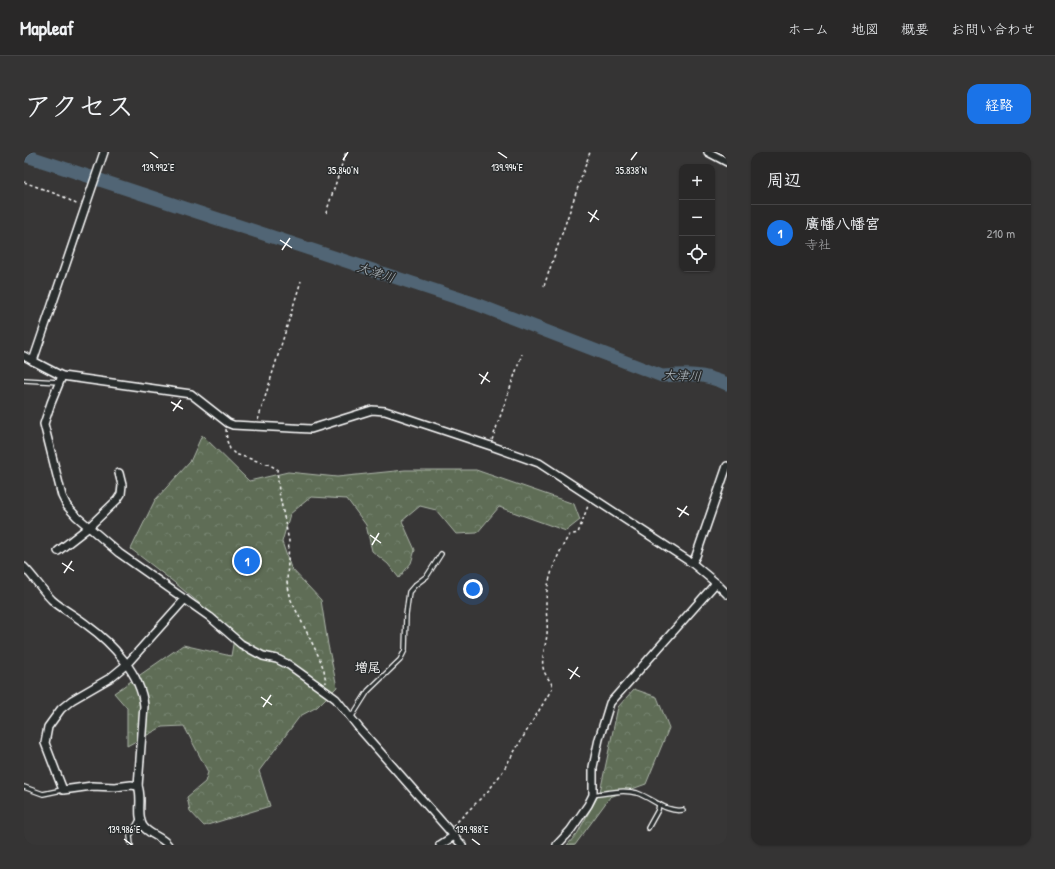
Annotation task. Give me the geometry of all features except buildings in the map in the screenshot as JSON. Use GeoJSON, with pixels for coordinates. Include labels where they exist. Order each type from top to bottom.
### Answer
{"type":"FeatureCollection","features":[{"type":"Feature","properties":{"kind":"street"},"geometry":{"type":"LineString","coordinates":[[33,361],[104,152]]}},
{"type":"Feature","properties":{"kind":"street"},"geometry":{"type":"LineString","coordinates":[[708,152],[727,162]]}},
{"type":"Feature","properties":{"kind":"street"},"geometry":{"type":"LineString","coordinates":[[24,356],[60,379],[191,394],[228,424],[255,427],[311,429],[372,410],[385,411],[491,446],[539,463],[692,562],[727,594]]}},
{"type":"Feature","properties":{"kind":"street"},"geometry":{"type":"LineString","coordinates":[[60,379],[44,424],[53,455],[62,496],[67,506],[89,528],[119,553],[210,616],[242,644],[263,656],[277,659],[289,665],[336,699],[462,845]]}},
{"type":"Feature","properties":{"kind":"street"},"geometry":{"type":"LineString","coordinates":[[692,562],[696,556],[727,466]]}},
{"type":"Feature","properties":{"kind":"street"},"geometry":{"type":"LineString","coordinates":[[58,551],[89,528],[121,494],[122,485],[119,473]]}},
{"type":"Feature","properties":{"kind":"street"},"geometry":{"type":"LineString","coordinates":[[24,567],[53,600],[106,640],[127,664],[143,695],[144,706],[138,786],[140,792],[140,817],[143,825],[148,831],[161,838],[168,845]]}},
{"type":"Feature","properties":{"kind":"street"},"geometry":{"type":"LineString","coordinates":[[557,845],[570,832],[593,795],[593,767],[599,739],[610,702],[716,583]]}},
{"type":"Feature","properties":{"kind":"street"},"geometry":{"type":"LineString","coordinates":[[138,786],[92,786],[63,790],[45,743],[48,727],[61,709],[72,700],[110,678],[127,664],[185,599]]}},
{"type":"Feature","properties":{"kind":"street"},"geometry":{"type":"LineString","coordinates":[[440,845],[452,833]]}},
{"type":"Feature","properties":{"kind":"lane"},"geometry":{"type":"LineString","coordinates":[[24,380],[60,379]]}},
{"type":"Feature","properties":{"kind":"lane"},"geometry":{"type":"LineString","coordinates":[[351,718],[368,691],[400,660],[405,650],[406,615],[409,592],[415,585],[427,576],[441,554]]}},
{"type":"Feature","properties":{"kind":"lane"},"geometry":{"type":"LineString","coordinates":[[24,787],[43,794],[63,790]]}},
{"type":"Feature","properties":{"kind":"lane"},"geometry":{"type":"LineString","coordinates":[[593,795],[624,791],[646,796],[659,804],[676,811],[683,810]]}},
{"type":"Feature","properties":{"kind":"lane"},"geometry":{"type":"LineString","coordinates":[[648,828],[658,810],[659,804]]}},
{"type":"Feature","properties":{"kind":"lane"},"geometry":{"type":"LineString","coordinates":[[131,845],[130,836],[140,817]]}},
{"type":"Feature","properties":{"kind":"path"},"geometry":{"type":"LineString","coordinates":[[326,212],[346,152]]}},
{"type":"Feature","properties":{"kind":"path"},"geometry":{"type":"LineString","coordinates":[[544,286],[590,152]]}},
{"type":"Feature","properties":{"kind":"path"},"geometry":{"type":"LineString","coordinates":[[24,182],[64,197],[85,208]]}},
{"type":"Feature","properties":{"kind":"path"},"geometry":{"type":"LineString","coordinates":[[255,427],[301,281]]}},
{"type":"Feature","properties":{"kind":"path"},"geometry":{"type":"LineString","coordinates":[[491,446],[492,437],[509,395],[522,354]]}},
{"type":"Feature","properties":{"kind":"path"},"geometry":{"type":"LineString","coordinates":[[228,424],[225,434],[230,449],[235,454],[270,465],[277,469],[279,492],[289,541],[287,582],[291,600],[319,657],[324,670],[328,693]]}},
{"type":"Feature","properties":{"kind":"path"},"geometry":{"type":"LineString","coordinates":[[452,833],[501,774],[553,687],[544,671],[543,663],[547,634],[546,603],[548,583],[563,545],[569,535],[578,533],[592,497]]}},
{"type":"Feature","properties":{"kind":"green space"},"geometry":{"type":"Polygon","coordinates":[[[202,435],[249,481],[288,472],[337,477],[405,470],[476,470],[574,504],[580,520],[566,531],[499,507],[477,533],[456,534],[436,510],[420,506],[402,521],[415,550],[411,563],[399,578],[388,564],[372,551],[366,525],[347,499],[311,497],[290,514],[282,542],[291,568],[321,600],[328,645],[337,687],[317,707],[300,716],[259,771],[270,806],[204,826],[190,811],[187,797],[205,782],[208,772],[184,726],[162,727],[127,746],[127,708],[114,693],[183,645],[231,656],[235,633],[131,549],[155,500],[190,462],[202,435]]]}},
{"type":"Feature","properties":{"kind":"green space"},"geometry":{"type":"Polygon","coordinates":[[[634,689],[657,697],[669,728],[646,784],[610,797],[575,845],[567,845],[577,834],[600,792],[618,707],[634,689]]]}},
{"type":"Feature","properties":{"kind":"waterway","name":"大津川"},"geometry":{"type":"LineString","coordinates":[[24,155],[476,304],[662,376],[695,375],[718,380],[727,384]]}},
{"type":"Feature","properties":{"kind":"place","name":"廣幡八幡宮"},"geometry":{"type":"Point","coordinates":[247,561]}},
{"type":"Feature","properties":{"kind":"district","name":"増尾"},"geometry":{"type":"Point","coordinates":[368,667]}}]}
